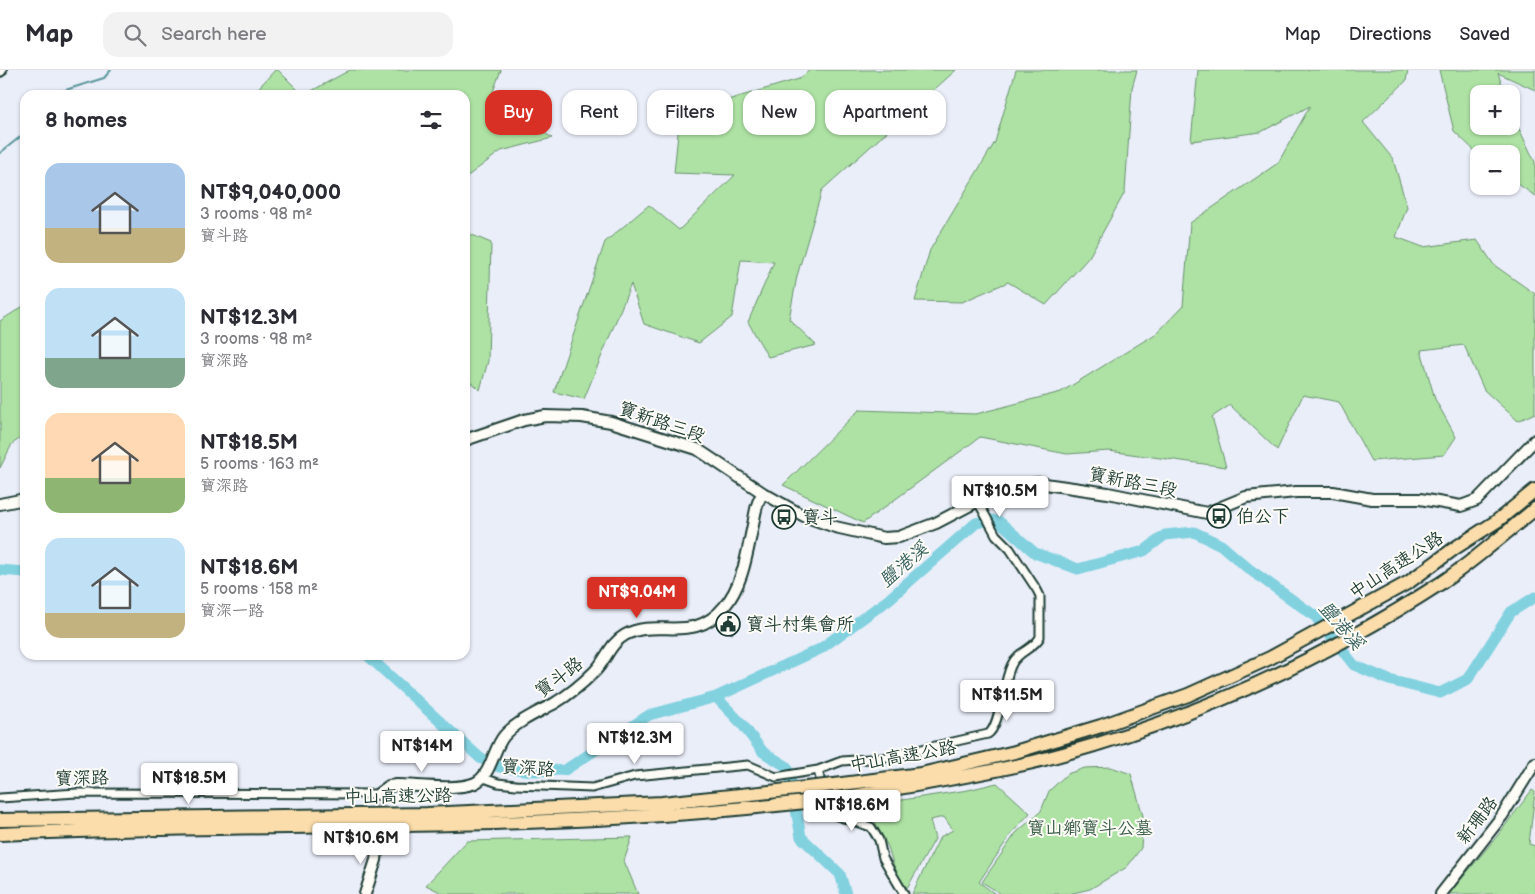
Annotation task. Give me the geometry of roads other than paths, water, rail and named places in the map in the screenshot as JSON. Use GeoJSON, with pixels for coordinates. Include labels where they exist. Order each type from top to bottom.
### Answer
{"type":"FeatureCollection","features":[{"type":"Feature","properties":{"kind":"highway","name":"中山高速公路"},"geometry":{"type":"LineString","coordinates":[[0,820],[427,814],[662,803],[834,786],[921,774],[1015,752],[1101,726],[1188,695],[1293,645],[1409,582],[1455,548],[1497,521],[1535,490]]}},
{"type":"Feature","properties":{"kind":"highway","name":"中山高速公路"},"geometry":{"type":"LineString","coordinates":[[0,834],[502,823],[680,814],[836,798],[1033,762],[1114,739],[1197,709],[1303,663],[1442,582],[1535,510]]}},
{"type":"Feature","properties":{"kind":"street","name":"寶新路三段"},"geometry":{"type":"LineString","coordinates":[[470,438],[538,417],[596,418],[697,449],[762,493],[818,522],[884,538],[900,537],[936,523],[977,500],[1011,486],[1047,483],[1207,513],[1246,497],[1296,492],[1333,492],[1372,499],[1420,499],[1461,506],[1477,500],[1507,466],[1535,440]]}},
{"type":"Feature","properties":{"kind":"street","name":"寶斗路"},"geometry":{"type":"LineString","coordinates":[[484,778],[494,751],[508,732],[574,691],[596,670],[613,644],[624,636],[640,631],[690,628],[703,624],[720,612],[730,598],[740,577],[756,509],[762,493]]}},
{"type":"Feature","properties":{"kind":"street","name":"寶深路"},"geometry":{"type":"LineString","coordinates":[[0,798],[77,793],[378,794],[389,786],[461,786],[484,778],[516,786],[592,788],[636,776],[748,766],[776,777],[818,770],[842,761],[882,758],[978,738],[992,732],[1012,664],[1024,650],[1037,644],[1040,624],[1040,596],[1010,549],[996,535],[977,500]]}},
{"type":"Feature","properties":{"kind":"street"},"geometry":{"type":"LineString","coordinates":[[0,504],[20,501]]}},
{"type":"Feature","properties":{"kind":"street","name":"新珊路"},"geometry":{"type":"LineString","coordinates":[[1441,894],[1502,816],[1535,763]]}},
{"type":"Feature","properties":{"kind":"street"},"geometry":{"type":"LineString","coordinates":[[818,770],[828,813],[871,827],[879,840],[884,858],[904,894]]}},
{"type":"Feature","properties":{"kind":"street"},"geometry":{"type":"LineString","coordinates":[[364,894],[376,860],[378,844]]}},
{"type":"Feature","properties":{"kind":"waterway"},"geometry":{"type":"LineString","coordinates":[[65,90],[104,78],[111,70]]}},
{"type":"Feature","properties":{"kind":"waterway"},"geometry":{"type":"LineString","coordinates":[[0,153],[20,137]]}},
{"type":"Feature","properties":{"kind":"waterway","name":"鹽港溪"},"geometry":{"type":"LineString","coordinates":[[372,660],[480,758],[499,767],[533,771],[565,770],[649,715],[716,697],[820,649],[888,600],[976,523],[992,520],[1000,522],[1035,553],[1078,569],[1144,551],[1165,535],[1194,532],[1221,545],[1249,569],[1315,616],[1354,665],[1389,680],[1440,693],[1468,679],[1511,612],[1535,597]]}},
{"type":"Feature","properties":{"kind":"waterway","name":"鹽港溪"},"geometry":{"type":"LineString","coordinates":[[0,570],[20,572]]}},
{"type":"Feature","properties":{"kind":"waterway"},"geometry":{"type":"LineString","coordinates":[[716,697],[742,724],[763,752],[786,766],[789,771],[801,837],[840,874],[846,894]]}},
{"type":"Feature","properties":{"kind":"tunnel"},"geometry":{"type":"LineString","coordinates":[[378,794],[378,844]]}},
{"type":"Feature","properties":{"kind":"place","name":"伯公下"},"geometry":{"type":"Point","coordinates":[1219,516]}},
{"type":"Feature","properties":{"kind":"place","name":"寶斗"},"geometry":{"type":"Point","coordinates":[784,517]}},
{"type":"Feature","properties":{"kind":"place","name":"寶斗村集會所"},"geometry":{"type":"Point","coordinates":[728,624]}},
{"type":"Feature","properties":{"kind":"park label","name":"寶山鄉寶斗公墓"},"geometry":{"type":"Point","coordinates":[1090,828]}}]}
